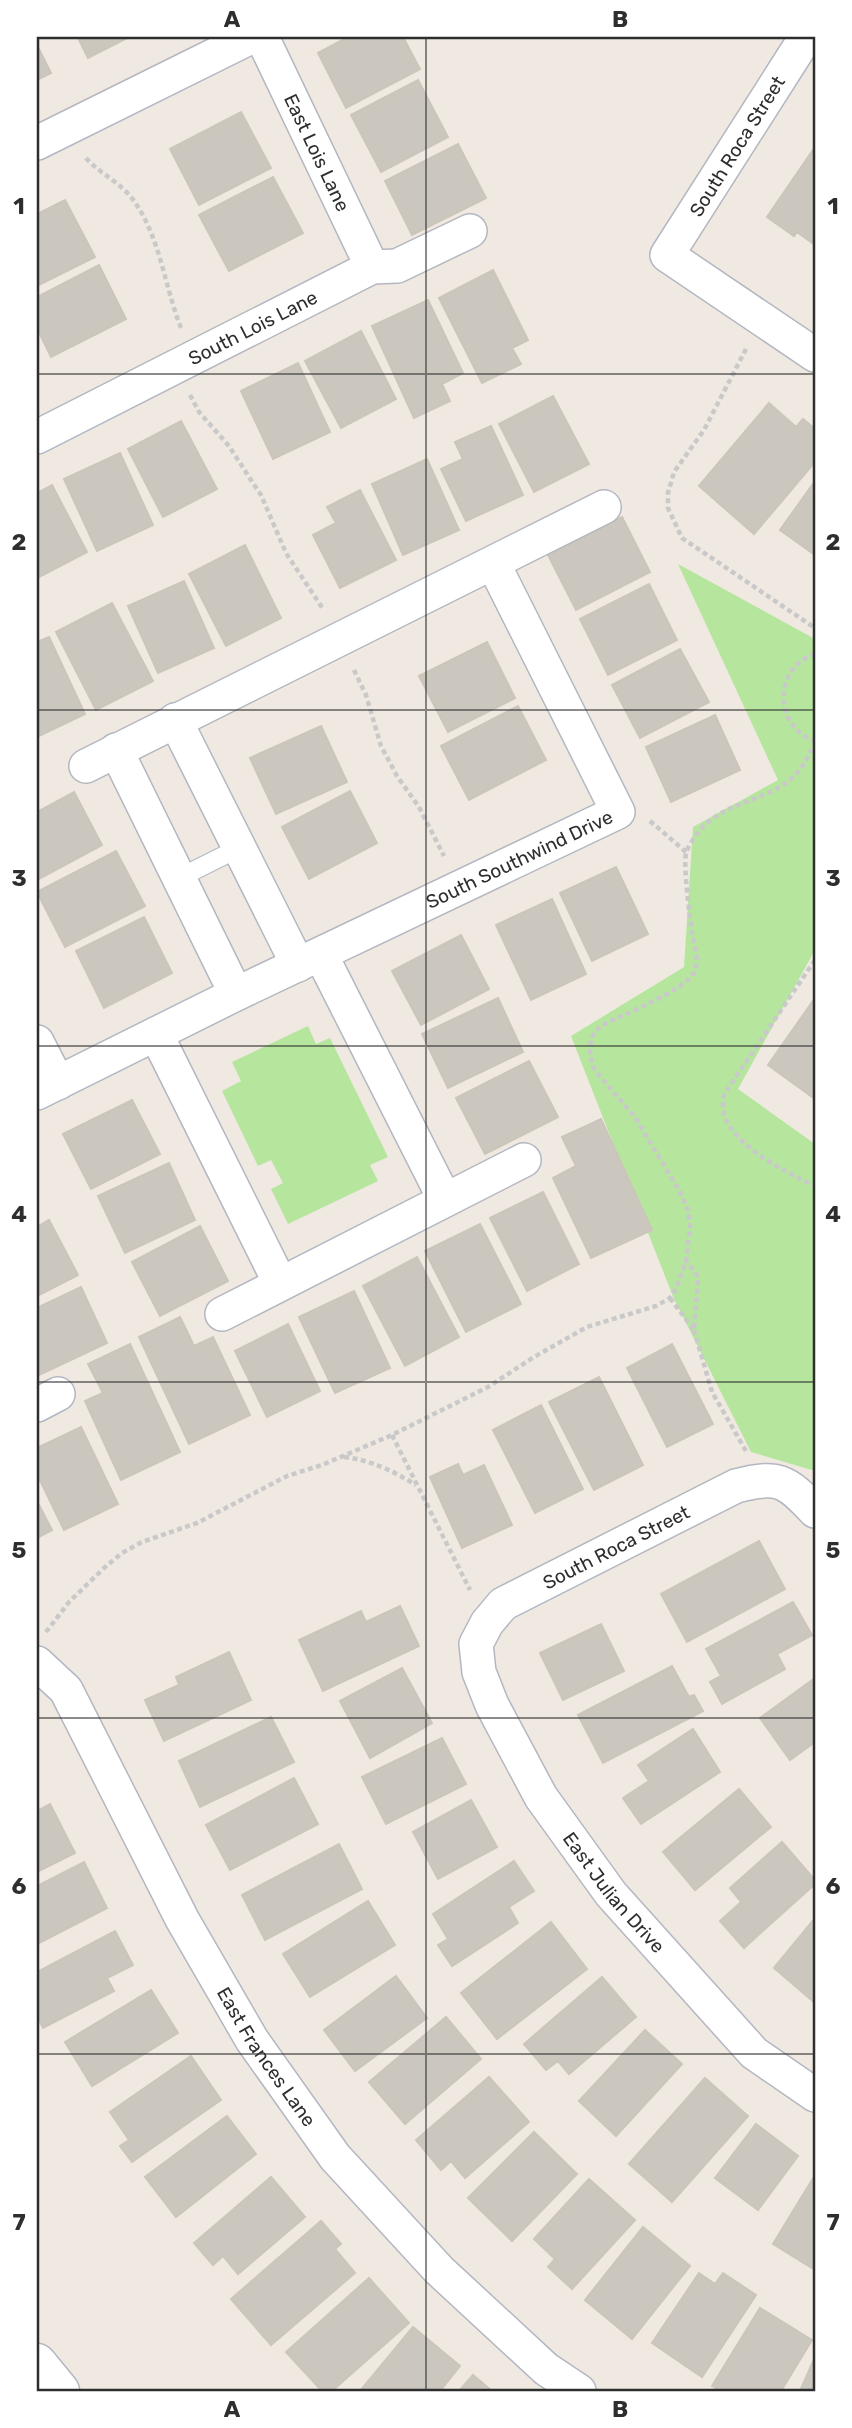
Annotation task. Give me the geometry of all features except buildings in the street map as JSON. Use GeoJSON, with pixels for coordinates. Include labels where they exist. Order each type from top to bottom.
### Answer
{"type":"FeatureCollection","features":[{"type":"Feature","properties":{"kind":"main road"},"geometry":{"type":"LineString","coordinates":[[37,2363],[60,2391]]}},
{"type":"Feature","properties":{"kind":"street"},"geometry":{"type":"LineString","coordinates":[[37,143],[251,37]]}},
{"type":"Feature","properties":{"kind":"street","name":"East Lois Lane"},"geometry":{"type":"LineString","coordinates":[[262,37],[372,267]]}},
{"type":"Feature","properties":{"kind":"street","name":"South Roca Street"},"geometry":{"type":"LineString","coordinates":[[806,37],[667,255],[815,355]]}},
{"type":"Feature","properties":{"kind":"street","name":"South Lois Lane"},"geometry":{"type":"LineString","coordinates":[[37,437],[372,267],[397,266],[470,231]]}},
{"type":"Feature","properties":{"kind":"street"},"geometry":{"type":"LineString","coordinates":[[86,766],[604,507]]}},
{"type":"Feature","properties":{"kind":"street","name":"South Southwind Drive"},"geometry":{"type":"LineString","coordinates":[[47,1088],[236,994],[618,812],[493,563]]}},
{"type":"Feature","properties":{"kind":"street"},"geometry":{"type":"LineString","coordinates":[[175,720],[239,848],[310,960],[444,1200]]}},
{"type":"Feature","properties":{"kind":"street"},"geometry":{"type":"LineString","coordinates":[[116,750],[236,994]]}},
{"type":"Feature","properties":{"kind":"street"},"geometry":{"type":"LineString","coordinates":[[156,1034],[280,1283]]}},
{"type":"Feature","properties":{"kind":"street"},"geometry":{"type":"LineString","coordinates":[[37,1042],[47,1088]]}},
{"type":"Feature","properties":{"kind":"street"},"geometry":{"type":"LineString","coordinates":[[222,1314],[524,1160]]}},
{"type":"Feature","properties":{"kind":"street","name":"South Roca Street"},"geometry":{"type":"LineString","coordinates":[[476,1644],[487,1623],[503,1604],[736,1486],[757,1480],[776,1480],[795,1490],[815,1511]]}},
{"type":"Feature","properties":{"kind":"street","name":"East Julian Drive"},"geometry":{"type":"LineString","coordinates":[[476,1644],[479,1672],[492,1705],[535,1786],[611,1894],[754,2053],[815,2095]]}},
{"type":"Feature","properties":{"kind":"street","name":"East Frances Lane"},"geometry":{"type":"LineString","coordinates":[[37,1663],[66,1690],[182,1919],[252,2040],[335,2157],[439,2270],[546,2370],[579,2391]]}},
{"type":"Feature","properties":{"kind":"lane"},"geometry":{"type":"LineString","coordinates":[[179,878],[239,848]]}},
{"type":"Feature","properties":{"kind":"path"},"geometry":{"type":"LineString","coordinates":[[69,127],[84,156],[96,169],[128,193],[138,206],[158,253],[200,412],[229,446],[261,495],[286,553],[317,598],[340,639],[366,695],[381,746],[397,776],[419,807],[460,888]]}},
{"type":"Feature","properties":{"kind":"path"},"geometry":{"type":"LineString","coordinates":[[750,344],[739,359],[704,430],[674,472],[668,493],[668,508],[682,538],[815,628]]}},
{"type":"Feature","properties":{"kind":"path"},"geometry":{"type":"LineString","coordinates":[[37,1663],[42,1639],[68,1602],[122,1553],[142,1542],[197,1523],[288,1476],[392,1435],[488,1387],[587,1327],[656,1306],[670,1298],[686,1261],[690,1227],[688,1210],[680,1192],[627,1105],[592,1065],[591,1039],[596,1030],[676,989],[692,976],[696,967],[696,955],[689,907],[687,852],[697,834],[712,818],[772,790],[792,778],[805,763],[815,741],[797,730],[788,719],[783,704],[783,688],[789,674],[799,662],[815,654]]}},
{"type":"Feature","properties":{"kind":"path"},"geometry":{"type":"LineString","coordinates":[[650,821],[687,852]]}},
{"type":"Feature","properties":{"kind":"path"},"geometry":{"type":"LineString","coordinates":[[815,960],[729,1087],[723,1099],[723,1111],[729,1124],[755,1153],[815,1186]]}},
{"type":"Feature","properties":{"kind":"path"},"geometry":{"type":"LineString","coordinates":[[686,1261],[698,1280],[694,1330]]}},
{"type":"Feature","properties":{"kind":"path"},"geometry":{"type":"LineString","coordinates":[[670,1298],[694,1330],[712,1392],[750,1458]]}},
{"type":"Feature","properties":{"kind":"path"},"geometry":{"type":"LineString","coordinates":[[392,1435],[474,1599]]}},
{"type":"Feature","properties":{"kind":"path"},"geometry":{"type":"LineString","coordinates":[[342,1456],[363,1459],[392,1470],[417,1486]]}},
{"type":"Feature","properties":{"kind":"green space"},"geometry":{"type":"Polygon","coordinates":[[[678,564],[815,639],[815,950],[738,1089],[815,1144],[815,1471],[751,1452],[674,1299],[571,1036],[684,967],[693,827],[778,780],[678,564]]]}},
{"type":"Feature","properties":{"kind":"green space"},"geometry":{"type":"Polygon","coordinates":[[[308,1026],[316,1044],[330,1038],[388,1157],[370,1165],[378,1181],[288,1224],[271,1189],[283,1183],[271,1160],[258,1166],[222,1091],[241,1081],[232,1062],[308,1026]]]}}]}
